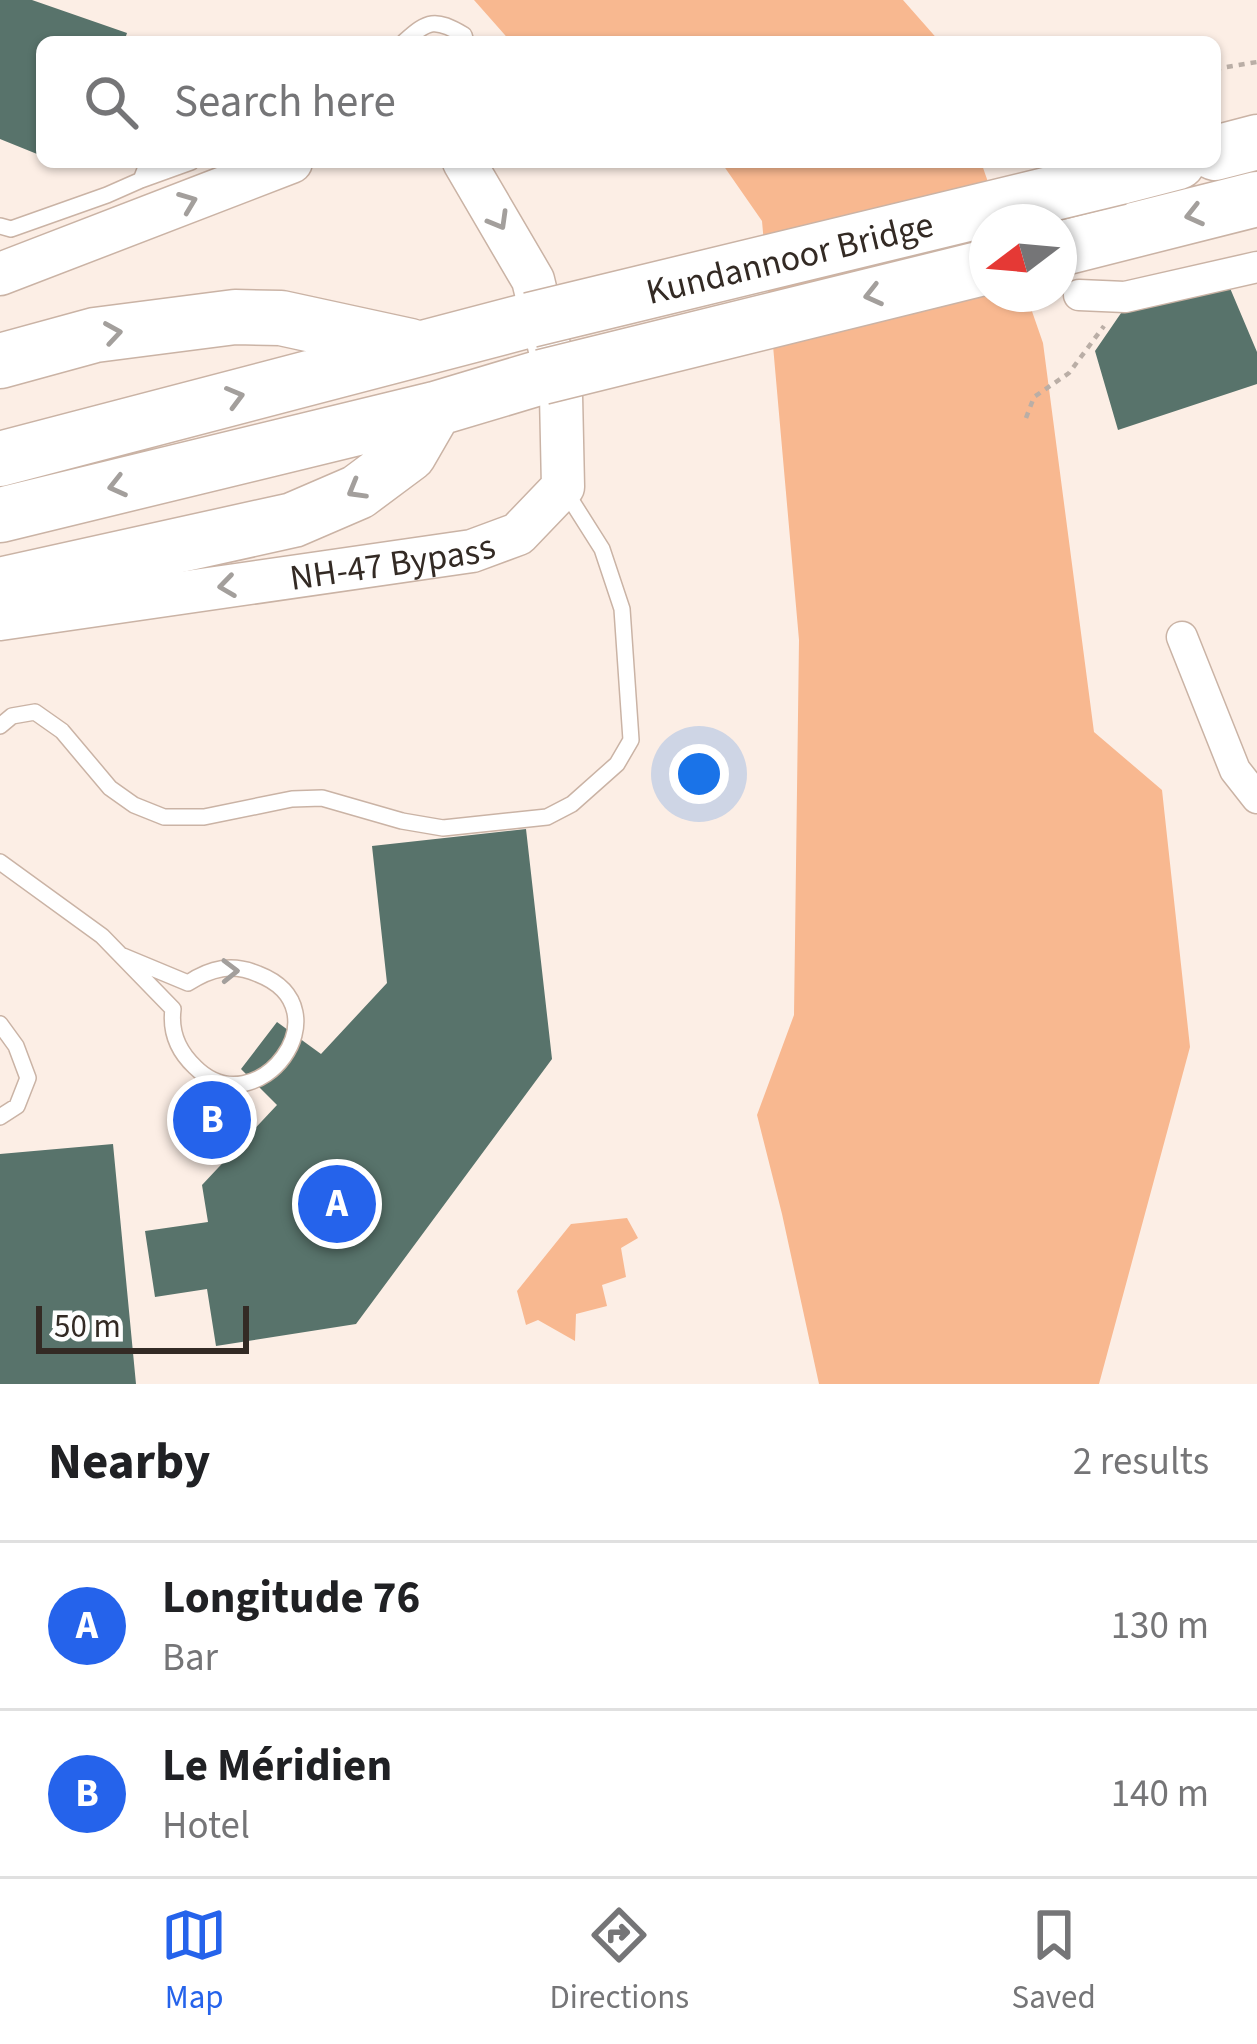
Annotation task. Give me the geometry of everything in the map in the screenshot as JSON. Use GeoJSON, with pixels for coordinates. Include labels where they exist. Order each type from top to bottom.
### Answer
{"type":"FeatureCollection","features":[{"type":"Feature","properties":{"kind":"highway"},"geometry":{"type":"LineString","coordinates":[[1221,151],[1257,142]]}},
{"type":"Feature","properties":{"kind":"highway","name":"Kundannoor Bridge"},"geometry":{"type":"LineString","coordinates":[[0,459],[530,320],[1153,168]]}},
{"type":"Feature","properties":{"kind":"highway"},"geometry":{"type":"LineString","coordinates":[[1077,267],[1132,231],[1257,199]]}},
{"type":"Feature","properties":{"kind":"highway","name":"Kundannoor Bridge"},"geometry":{"type":"LineString","coordinates":[[0,515],[969,271]]}},
{"type":"Feature","properties":{"kind":"highway"},"geometry":{"type":"LineString","coordinates":[[0,361],[94,335],[235,317],[281,318],[421,349]]}},
{"type":"Feature","properties":{"kind":"highway"},"geometry":{"type":"LineString","coordinates":[[0,585],[293,520],[358,492],[409,454],[435,409]]}},
{"type":"Feature","properties":{"kind":"street"},"geometry":{"type":"LineString","coordinates":[[0,274],[275,168]]}},
{"type":"Feature","properties":{"kind":"street"},"geometry":{"type":"LineString","coordinates":[[468,168],[533,280],[561,394],[562,487]]}},
{"type":"Feature","properties":{"kind":"street"},"geometry":{"type":"LineString","coordinates":[[1077,276],[1125,297],[1257,268]]}},
{"type":"Feature","properties":{"kind":"street","name":"NH-47 Bypass"},"geometry":{"type":"LineString","coordinates":[[0,619],[472,550],[518,534],[562,487]]}},
{"type":"Feature","properties":{"kind":"street"},"geometry":{"type":"LineString","coordinates":[[1182,637],[1235,770],[1257,798]]}},
{"type":"Feature","properties":{"kind":"lane"},"geometry":{"type":"LineString","coordinates":[[411,36],[425,25],[443,22],[464,36]]}},
{"type":"Feature","properties":{"kind":"lane"},"geometry":{"type":"LineString","coordinates":[[141,180],[146,168]]}},
{"type":"Feature","properties":{"kind":"lane"},"geometry":{"type":"LineString","coordinates":[[4,229],[174,168]]}},
{"type":"Feature","properties":{"kind":"lane"},"geometry":{"type":"LineString","coordinates":[[0,726],[12,716],[34,712],[62,731],[110,788],[134,805],[164,817],[204,817],[292,799],[322,798],[443,828],[547,817],[572,804],[617,764],[631,740],[622,609],[602,549],[562,487]]}},
{"type":"Feature","properties":{"kind":"lane"},"geometry":{"type":"LineString","coordinates":[[0,862],[123,956],[172,1009],[172,1032],[185,1058],[200,1073],[226,1084],[255,1081],[273,1071],[294,1040],[293,1005],[287,993],[268,978],[250,970],[218,968],[188,983],[123,956]]}},
{"type":"Feature","properties":{"kind":"lane"},"geometry":{"type":"LineString","coordinates":[[0,1024],[16,1046],[28,1078],[17,1106],[0,1117]]}},
{"type":"Feature","properties":{"kind":"path"},"geometry":{"type":"LineString","coordinates":[[1221,68],[1257,62]]}},
{"type":"Feature","properties":{"kind":"path"},"geometry":{"type":"LineString","coordinates":[[1026,418],[1034,397],[1070,373],[1125,297]]}},
{"type":"Feature","properties":{"kind":"shaded area"},"geometry":{"type":"Polygon","coordinates":[[[474,0],[903,0],[935,36],[506,36],[474,0]]]}},
{"type":"Feature","properties":{"kind":"shaded area"},"geometry":{"type":"Polygon","coordinates":[[[725,168],[983,168],[996,204],[969,204],[969,312],[1032,312],[1043,343],[1094,732],[1162,790],[1190,1047],[1099,1384],[819,1384],[757,1115],[794,1015],[799,640],[762,221],[725,168]]]}},
{"type":"Feature","properties":{"kind":"shaded area"},"geometry":{"type":"Polygon","coordinates":[[[627,1218],[638,1238],[621,1248],[626,1277],[602,1285],[607,1306],[576,1314],[575,1341],[538,1320],[526,1325],[517,1291],[571,1224],[627,1218]]]}},
{"type":"Feature","properties":{"kind":"building"},"geometry":{"type":"Polygon","coordinates":[[[0,0],[32,0],[127,33],[36,36],[36,154],[0,139],[0,0]]]}},
{"type":"Feature","properties":{"kind":"building"},"geometry":{"type":"Polygon","coordinates":[[[1227,281],[1257,352],[1257,384],[1118,430],[1095,351],[1130,300],[1227,281]]]}},
{"type":"Feature","properties":{"kind":"building"},"geometry":{"type":"Polygon","coordinates":[[[526,829],[552,1059],[356,1324],[216,1346],[207,1289],[155,1297],[145,1231],[208,1222],[202,1185],[277,1105],[241,1069],[277,1022],[321,1054],[387,983],[372,846],[526,829]]]}},
{"type":"Feature","properties":{"kind":"building"},"geometry":{"type":"Polygon","coordinates":[[[113,1144],[136,1384],[0,1384],[0,1154],[113,1144]]]}},
{"type":"Feature","properties":{"kind":"place","name":"Le Méridien"},"geometry":{"type":"Point","coordinates":[212,1120]}},
{"type":"Feature","properties":{"kind":"place","name":"Longitude 76"},"geometry":{"type":"Point","coordinates":[337,1204]}}]}
